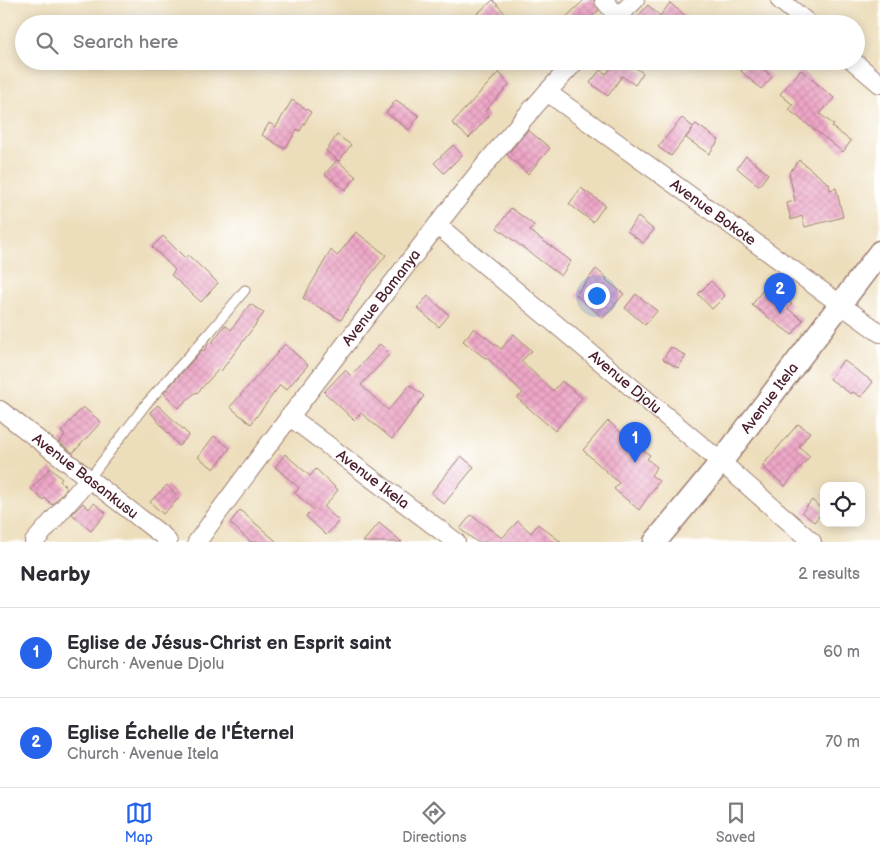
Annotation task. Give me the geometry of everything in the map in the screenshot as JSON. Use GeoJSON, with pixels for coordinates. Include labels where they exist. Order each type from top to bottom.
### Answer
{"type":"FeatureCollection","features":[{"type":"Feature","properties":{"kind":"street"},"geometry":{"type":"LineString","coordinates":[[604,0],[612,15]]}},
{"type":"Feature","properties":{"kind":"street"},"geometry":{"type":"LineString","coordinates":[[620,15],[635,0]]}},
{"type":"Feature","properties":{"kind":"street"},"geometry":{"type":"LineString","coordinates":[[780,0],[798,15]]}},
{"type":"Feature","properties":{"kind":"street","name":"Avenue Bamanya"},"geometry":{"type":"LineString","coordinates":[[196,542],[289,416],[437,225],[547,92],[568,70]]}},
{"type":"Feature","properties":{"kind":"street"},"geometry":{"type":"LineString","coordinates":[[864,70],[880,84]]}},
{"type":"Feature","properties":{"kind":"street","name":"Avenue Bokote"},"geometry":{"type":"LineString","coordinates":[[547,92],[880,333]]}},
{"type":"Feature","properties":{"kind":"street","name":"Avenue Djolu"},"geometry":{"type":"LineString","coordinates":[[437,225],[721,462],[812,542]]}},
{"type":"Feature","properties":{"kind":"street","name":"Avenue Itela"},"geometry":{"type":"LineString","coordinates":[[655,542],[721,462],[880,252]]}},
{"type":"Feature","properties":{"kind":"street","name":"Avenue Basankusu"},"geometry":{"type":"LineString","coordinates":[[0,410],[163,536],[168,542]]}},
{"type":"Feature","properties":{"kind":"street","name":"Avenue Ikela"},"geometry":{"type":"LineString","coordinates":[[289,416],[456,542]]}},
{"type":"Feature","properties":{"kind":"street"},"geometry":{"type":"LineString","coordinates":[[34,542],[89,479]]}},
{"type":"Feature","properties":{"kind":"lane"},"geometry":{"type":"LineString","coordinates":[[89,479],[146,404],[245,290]]}},
{"type":"Feature","properties":{"kind":"building"},"geometry":{"type":"Polygon","coordinates":[[[493,0],[506,15],[476,15],[493,0]]]}},
{"type":"Feature","properties":{"kind":"building"},"geometry":{"type":"Polygon","coordinates":[[[584,0],[594,0],[599,10],[594,15],[568,15],[584,0]]]}},
{"type":"Feature","properties":{"kind":"building"},"geometry":{"type":"Polygon","coordinates":[[[670,3],[684,15],[661,15],[670,3]]]}},
{"type":"Feature","properties":{"kind":"building"},"geometry":{"type":"Polygon","coordinates":[[[648,5],[659,15],[639,15],[648,5]]]}},
{"type":"Feature","properties":{"kind":"building"},"geometry":{"type":"Polygon","coordinates":[[[600,70],[606,74],[609,70],[639,70],[643,73],[635,85],[622,76],[608,96],[590,83],[600,70]]]}},
{"type":"Feature","properties":{"kind":"building"},"geometry":{"type":"Polygon","coordinates":[[[765,70],[772,77],[761,89],[741,71],[765,70]]]}},
{"type":"Feature","properties":{"kind":"building"},"geometry":{"type":"Polygon","coordinates":[[[801,70],[834,98],[820,114],[834,125],[832,127],[851,141],[843,152],[789,110],[793,105],[780,94],[801,70]]]}},
{"type":"Feature","properties":{"kind":"building"},"geometry":{"type":"Polygon","coordinates":[[[499,72],[509,85],[485,111],[489,116],[469,138],[452,123],[499,72]]]}},
{"type":"Feature","properties":{"kind":"building"},"geometry":{"type":"Polygon","coordinates":[[[292,100],[311,112],[300,131],[297,129],[285,149],[262,135],[269,123],[276,127],[292,100]]]}},
{"type":"Feature","properties":{"kind":"building"},"geometry":{"type":"Polygon","coordinates":[[[396,100],[419,116],[409,130],[386,113],[396,100]]]}},
{"type":"Feature","properties":{"kind":"building"},"geometry":{"type":"Polygon","coordinates":[[[682,118],[693,127],[696,124],[719,140],[709,154],[686,138],[693,128],[671,156],[658,147],[682,118]]]}},
{"type":"Feature","properties":{"kind":"building"},"geometry":{"type":"Polygon","coordinates":[[[528,130],[550,148],[528,174],[507,155],[528,130]]]}},
{"type":"Feature","properties":{"kind":"building"},"geometry":{"type":"Polygon","coordinates":[[[337,135],[351,145],[339,161],[326,151],[337,135]]]}},
{"type":"Feature","properties":{"kind":"building"},"geometry":{"type":"Polygon","coordinates":[[[453,145],[462,155],[444,173],[434,163],[453,145]]]}},
{"type":"Feature","properties":{"kind":"building"},"geometry":{"type":"Polygon","coordinates":[[[746,156],[768,174],[759,186],[737,168],[746,156]]]}},
{"type":"Feature","properties":{"kind":"building"},"geometry":{"type":"Polygon","coordinates":[[[337,160],[356,177],[345,190],[325,174],[337,160]]]}},
{"type":"Feature","properties":{"kind":"building"},"geometry":{"type":"Polygon","coordinates":[[[799,160],[829,184],[830,190],[836,188],[843,217],[805,227],[802,216],[791,220],[787,203],[795,201],[789,173],[799,160]]]}},
{"type":"Feature","properties":{"kind":"building"},"geometry":{"type":"Polygon","coordinates":[[[581,188],[605,205],[593,222],[569,204],[581,188]]]}},
{"type":"Feature","properties":{"kind":"building"},"geometry":{"type":"Polygon","coordinates":[[[511,208],[534,225],[530,231],[571,261],[561,276],[497,228],[511,208]]]}},
{"type":"Feature","properties":{"kind":"building"},"geometry":{"type":"Polygon","coordinates":[[[638,217],[654,230],[643,243],[627,231],[638,217]]]}},
{"type":"Feature","properties":{"kind":"building"},"geometry":{"type":"Polygon","coordinates":[[[356,232],[386,255],[361,287],[341,320],[303,298],[331,250],[337,256],[356,232]]]}},
{"type":"Feature","properties":{"kind":"building"},"geometry":{"type":"Polygon","coordinates":[[[163,236],[185,258],[188,255],[218,283],[201,302],[171,275],[175,270],[152,247],[163,236]]]}},
{"type":"Feature","properties":{"kind":"building"},"geometry":{"type":"Polygon","coordinates":[[[596,269],[607,278],[606,280],[624,294],[603,318],[576,295],[596,269]]]}},
{"type":"Feature","properties":{"kind":"building"},"geometry":{"type":"Polygon","coordinates":[[[711,281],[725,296],[712,309],[698,294],[711,281]]]}},
{"type":"Feature","properties":{"kind":"building"},"geometry":{"type":"Polygon","coordinates":[[[766,285],[792,304],[788,309],[803,320],[792,335],[752,305],[766,285]]]}},
{"type":"Feature","properties":{"kind":"building"},"geometry":{"type":"Polygon","coordinates":[[[636,294],[657,311],[645,325],[625,308],[636,294]]]}},
{"type":"Feature","properties":{"kind":"building"},"geometry":{"type":"Polygon","coordinates":[[[428,296],[449,315],[439,327],[417,308],[428,296]]]}},
{"type":"Feature","properties":{"kind":"building"},"geometry":{"type":"Polygon","coordinates":[[[250,304],[264,313],[221,371],[219,369],[197,393],[178,408],[164,393],[202,350],[204,351],[209,343],[211,344],[225,325],[231,330],[250,304]]]}},
{"type":"Feature","properties":{"kind":"building"},"geometry":{"type":"Polygon","coordinates":[[[474,328],[501,349],[514,334],[532,351],[521,361],[553,391],[562,381],[582,398],[555,431],[517,398],[523,393],[509,379],[486,357],[463,341],[474,328]]]}},
{"type":"Feature","properties":{"kind":"building"},"geometry":{"type":"Polygon","coordinates":[[[285,344],[308,365],[286,390],[280,385],[251,424],[230,407],[285,344]]]}},
{"type":"Feature","properties":{"kind":"building"},"geometry":{"type":"Polygon","coordinates":[[[380,344],[390,354],[361,385],[388,410],[410,385],[424,396],[392,439],[361,413],[354,420],[324,392],[345,370],[351,376],[380,344]]]}},
{"type":"Feature","properties":{"kind":"building"},"geometry":{"type":"Polygon","coordinates":[[[671,347],[686,356],[678,368],[663,359],[671,347]]]}},
{"type":"Feature","properties":{"kind":"building"},"geometry":{"type":"Polygon","coordinates":[[[843,360],[873,382],[861,397],[853,392],[851,394],[830,379],[843,360]]]}},
{"type":"Feature","properties":{"kind":"building"},"geometry":{"type":"Polygon","coordinates":[[[158,405],[189,435],[179,446],[150,412],[158,405]]]}},
{"type":"Feature","properties":{"kind":"building"},"geometry":{"type":"Polygon","coordinates":[[[83,407],[101,422],[73,453],[59,442],[65,435],[61,432],[83,407]]]}},
{"type":"Feature","properties":{"kind":"building"},"geometry":{"type":"Polygon","coordinates":[[[608,421],[634,444],[650,455],[647,459],[657,467],[651,475],[659,481],[639,510],[614,489],[619,483],[583,450],[608,421]]]}},
{"type":"Feature","properties":{"kind":"building"},"geometry":{"type":"Polygon","coordinates":[[[798,424],[810,432],[799,447],[810,456],[785,486],[762,466],[798,424]]]}},
{"type":"Feature","properties":{"kind":"building"},"geometry":{"type":"Polygon","coordinates":[[[214,436],[230,448],[214,469],[198,457],[214,436]]]}},
{"type":"Feature","properties":{"kind":"building"},"geometry":{"type":"Polygon","coordinates":[[[285,454],[310,476],[316,469],[338,490],[324,507],[339,521],[326,535],[306,516],[313,509],[295,493],[299,488],[275,467],[285,454]]]}},
{"type":"Feature","properties":{"kind":"building"},"geometry":{"type":"Polygon","coordinates":[[[461,456],[474,467],[444,504],[431,493],[461,456]]]}},
{"type":"Feature","properties":{"kind":"building"},"geometry":{"type":"Polygon","coordinates":[[[50,468],[62,479],[60,481],[67,488],[52,505],[31,489],[50,468]]]}},
{"type":"Feature","properties":{"kind":"building"},"geometry":{"type":"Polygon","coordinates":[[[167,485],[179,498],[163,514],[150,502],[167,485]]]}},
{"type":"Feature","properties":{"kind":"building"},"geometry":{"type":"Polygon","coordinates":[[[812,500],[820,508],[820,515],[814,522],[802,512],[812,500]]]}},
{"type":"Feature","properties":{"kind":"building"},"geometry":{"type":"Polygon","coordinates":[[[83,503],[89,509],[94,503],[106,513],[91,531],[72,514],[83,503]]]}},
{"type":"Feature","properties":{"kind":"building"},"geometry":{"type":"Polygon","coordinates":[[[240,510],[277,542],[251,542],[230,523],[240,510]]]}},
{"type":"Feature","properties":{"kind":"building"},"geometry":{"type":"Polygon","coordinates":[[[471,515],[502,538],[518,521],[531,533],[538,524],[561,542],[477,542],[460,529],[471,515]]]}},
{"type":"Feature","properties":{"kind":"building"},"geometry":{"type":"Polygon","coordinates":[[[379,523],[402,542],[363,542],[379,523]]]}},
{"type":"Feature","properties":{"kind":"place","name":"Eglise Échelle de l'Éternel"},"geometry":{"type":"Point","coordinates":[780,314]}},
{"type":"Feature","properties":{"kind":"place","name":"Eglise de Jésus-Christ en Esprit saint"},"geometry":{"type":"Point","coordinates":[635,463]}}]}
